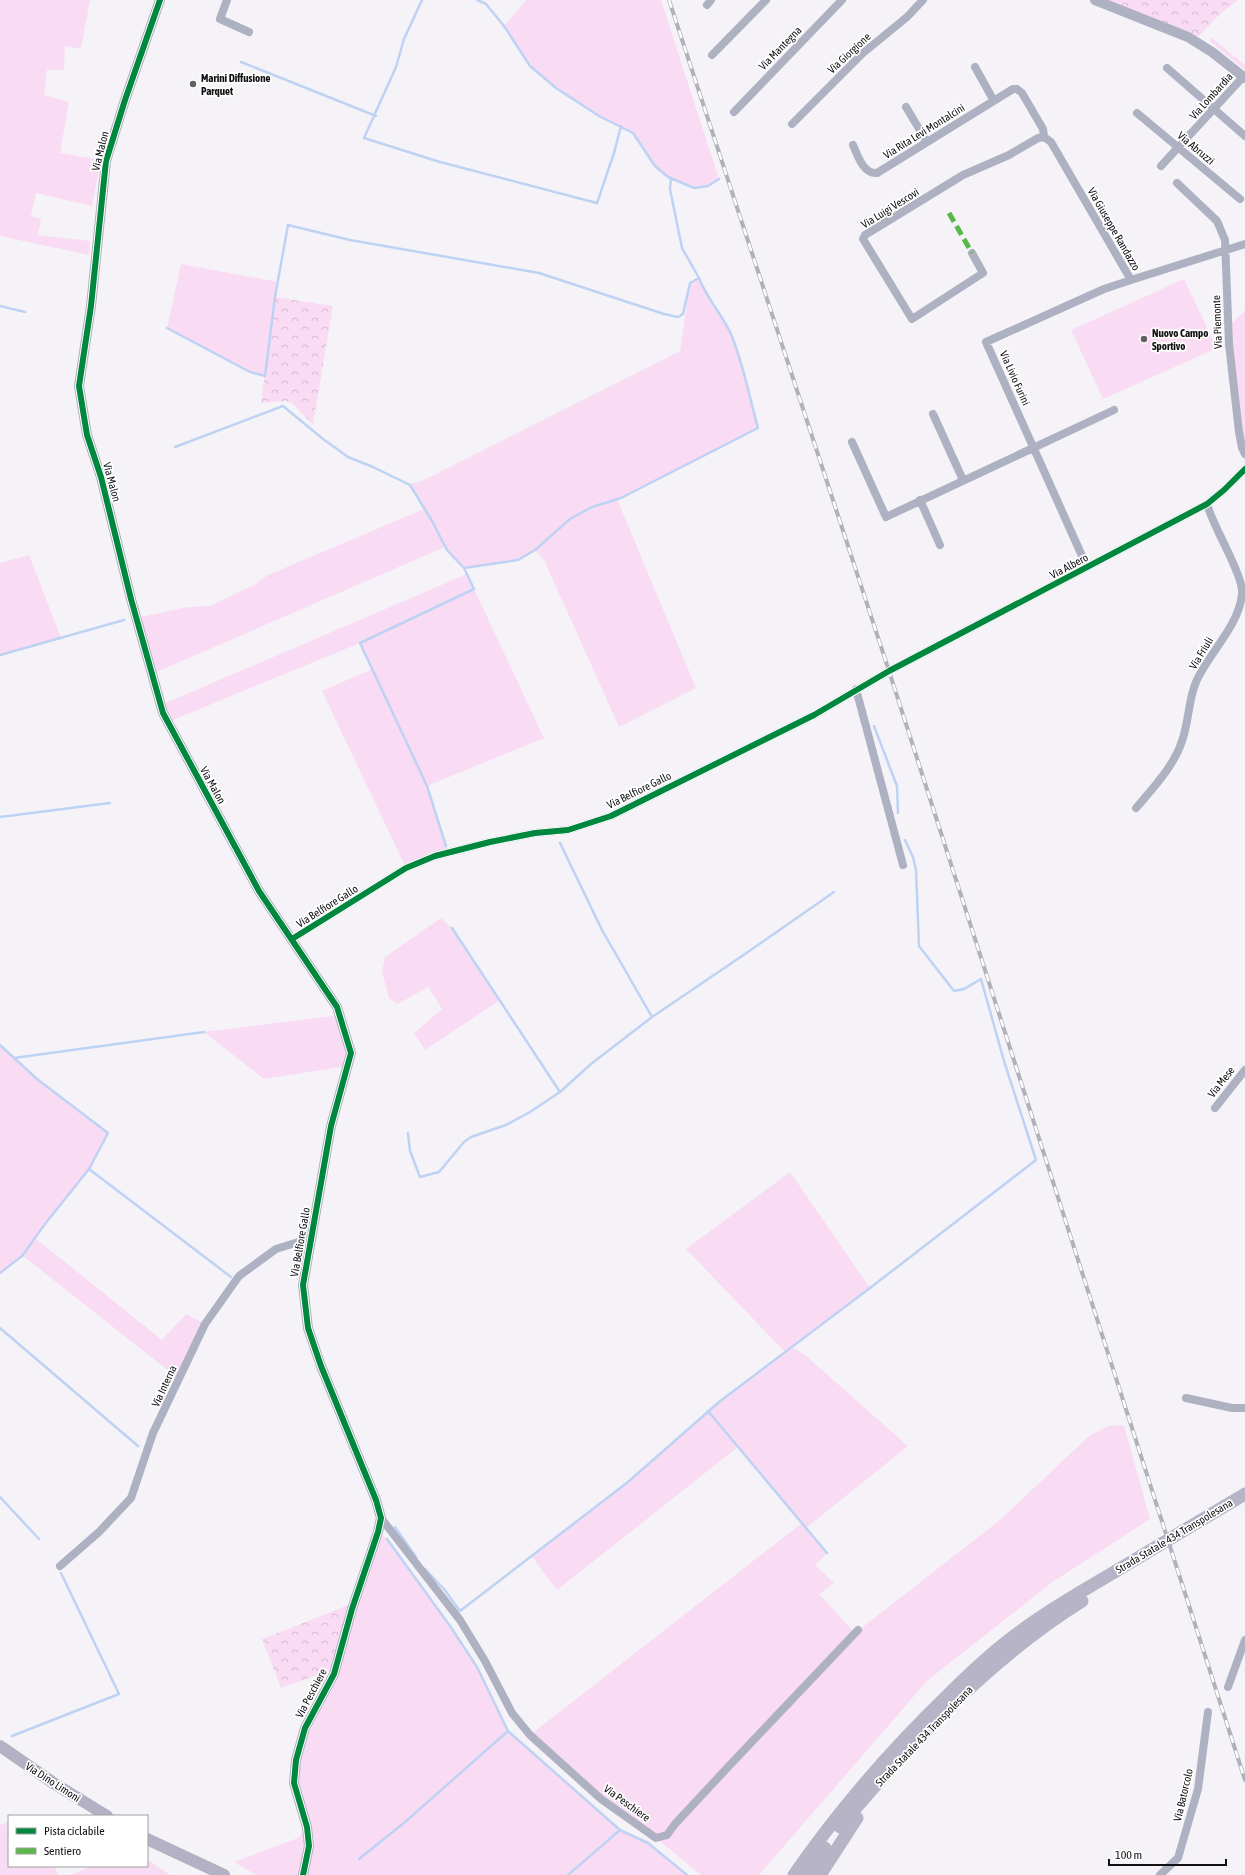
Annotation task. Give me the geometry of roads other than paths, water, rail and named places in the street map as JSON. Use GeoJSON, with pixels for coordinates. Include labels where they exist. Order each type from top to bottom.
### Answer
{"type":"FeatureCollection","features":[{"type":"Feature","properties":{"kind":"highway","name":"Strada Statale 434 Transpolesana"},"geometry":{"type":"LineString","coordinates":[[1200,1526],[1245,1494]]}},
{"type":"Feature","properties":{"kind":"highway","name":"Strada Statale 434 Transpolesana"},"geometry":{"type":"LineString","coordinates":[[915,1727],[1008,1640],[1058,1605],[1117,1574],[1200,1526],[1245,1504]]}},
{"type":"Feature","properties":{"kind":"highway","name":"Strada Statale 434 Transpolesana"},"geometry":{"type":"LineString","coordinates":[[806,1875],[844,1823],[951,1705],[1015,1649],[1117,1574]]}},
{"type":"Feature","properties":{"kind":"highway"},"geometry":{"type":"LineString","coordinates":[[794,1875],[864,1783],[915,1727]]}},
{"type":"Feature","properties":{"kind":"highway"},"geometry":{"type":"LineString","coordinates":[[785,1875],[833,1811],[863,1775],[902,1733],[915,1727]]}},
{"type":"Feature","properties":{"kind":"highway"},"geometry":{"type":"LineString","coordinates":[[820,1875],[886,1775]]}},
{"type":"Feature","properties":{"kind":"main road","name":"Via Dino Limoni"},"geometry":{"type":"LineString","coordinates":[[0,1746],[55,1784],[105,1815]]}},
{"type":"Feature","properties":{"kind":"main road"},"geometry":{"type":"LineString","coordinates":[[148,1839],[224,1875]]}},
{"type":"Feature","properties":{"kind":"street","name":"Via Malon"},"geometry":{"type":"LineString","coordinates":[[160,0],[125,100],[106,161],[91,306],[80,386],[87,435],[101,477],[131,599],[163,713],[258,888],[292,939]]}},
{"type":"Feature","properties":{"kind":"street"},"geometry":{"type":"LineString","coordinates":[[227,0],[220,19],[249,32]]}},
{"type":"Feature","properties":{"kind":"street"},"geometry":{"type":"LineString","coordinates":[[712,55],[766,0]]}},
{"type":"Feature","properties":{"kind":"street","name":"Via Mantegna"},"geometry":{"type":"LineString","coordinates":[[734,112],[842,0]]}},
{"type":"Feature","properties":{"kind":"street","name":"Via Giorgione"},"geometry":{"type":"LineString","coordinates":[[792,124],[863,53],[907,17],[923,0]]}},
{"type":"Feature","properties":{"kind":"street"},"geometry":{"type":"LineString","coordinates":[[1095,0],[1188,37],[1212,52],[1244,78]]}},
{"type":"Feature","properties":{"kind":"street"},"geometry":{"type":"LineString","coordinates":[[975,67],[994,101]]}},
{"type":"Feature","properties":{"kind":"street"},"geometry":{"type":"LineString","coordinates":[[1168,68],[1245,136]]}},
{"type":"Feature","properties":{"kind":"street","name":"Via Lombardia"},"geometry":{"type":"LineString","coordinates":[[1162,166],[1244,78]]}},
{"type":"Feature","properties":{"kind":"street","name":"Via Rita Levi Montalcini"},"geometry":{"type":"LineString","coordinates":[[853,145],[865,168],[873,173],[877,173],[1013,89],[1017,89]]}},
{"type":"Feature","properties":{"kind":"street","name":"Via Giuseppe Randazzo"},"geometry":{"type":"LineString","coordinates":[[1017,89],[1021,91],[1043,129],[1044,137],[1051,142],[1131,280],[1245,244]]}},
{"type":"Feature","properties":{"kind":"street"},"geometry":{"type":"LineString","coordinates":[[906,106],[927,142]]}},
{"type":"Feature","properties":{"kind":"street","name":"Via Abruzzi"},"geometry":{"type":"LineString","coordinates":[[1137,113],[1240,199]]}},
{"type":"Feature","properties":{"kind":"street","name":"Via Luigi Vescovi"},"geometry":{"type":"LineString","coordinates":[[972,253],[983,273],[912,319],[863,239],[865,235],[963,175],[1009,155],[1038,138],[1044,137]]}},
{"type":"Feature","properties":{"kind":"street","name":"Via Piemonte"},"geometry":{"type":"LineString","coordinates":[[1177,183],[1217,221],[1225,240],[1229,344],[1239,432],[1242,448],[1245,454]]}},
{"type":"Feature","properties":{"kind":"street","name":"Via Livio Furini"},"geometry":{"type":"LineString","coordinates":[[1087,567],[986,342],[1104,289],[1131,280]]}},
{"type":"Feature","properties":{"kind":"street"},"geometry":{"type":"LineString","coordinates":[[852,442],[886,517],[1114,410]]}},
{"type":"Feature","properties":{"kind":"street"},"geometry":{"type":"LineString","coordinates":[[933,414],[963,480]]}},
{"type":"Feature","properties":{"kind":"street","name":"Via Albero"},"geometry":{"type":"LineString","coordinates":[[893,669],[1207,504],[1224,490],[1245,469]]}},
{"type":"Feature","properties":{"kind":"street"},"geometry":{"type":"LineString","coordinates":[[920,500],[940,545]]}},
{"type":"Feature","properties":{"kind":"street","name":"Via Friuli"},"geometry":{"type":"LineString","coordinates":[[1136,808],[1173,762],[1183,741],[1196,682],[1228,629],[1238,609],[1242,593],[1238,574],[1210,516],[1207,504]]}},
{"type":"Feature","properties":{"kind":"street","name":"Via Belfiore Gallo"},"geometry":{"type":"LineString","coordinates":[[376,1500],[321,1366],[308,1328],[303,1285],[331,1126],[351,1053],[337,1007],[292,939],[406,868],[448,851],[535,833],[568,830],[611,816],[814,715],[856,689],[893,669]]}},
{"type":"Feature","properties":{"kind":"street"},"geometry":{"type":"LineString","coordinates":[[856,689],[902,865]]}},
{"type":"Feature","properties":{"kind":"street","name":"Via Mese"},"geometry":{"type":"LineString","coordinates":[[1215,1108],[1245,1070]]}},
{"type":"Feature","properties":{"kind":"street","name":"Via Interna"},"geometry":{"type":"LineString","coordinates":[[60,1566],[99,1532],[131,1498],[153,1433],[205,1324],[239,1276],[276,1249],[311,1238]]}},
{"type":"Feature","properties":{"kind":"street"},"geometry":{"type":"LineString","coordinates":[[1186,1398],[1232,1408],[1245,1408]]}},
{"type":"Feature","properties":{"kind":"street","name":"Via Peschiere"},"geometry":{"type":"LineString","coordinates":[[376,1500],[381,1518],[460,1620],[486,1661],[512,1713],[530,1735],[601,1799],[656,1838],[667,1835],[675,1824],[733,1761],[858,1630]]}},
{"type":"Feature","properties":{"kind":"street","name":"Via Peschiere"},"geometry":{"type":"LineString","coordinates":[[303,1875],[309,1846],[307,1827],[294,1783],[296,1760],[305,1728],[334,1674],[352,1609],[363,1579],[381,1518]]}},
{"type":"Feature","properties":{"kind":"street"},"geometry":{"type":"LineString","coordinates":[[1228,1687],[1245,1640]]}},
{"type":"Feature","properties":{"kind":"street","name":"Via Batorcolo"},"geometry":{"type":"LineString","coordinates":[[1160,1875],[1178,1858],[1198,1789],[1208,1712]]}},
{"type":"Feature","properties":{"kind":"waterway"},"geometry":{"type":"LineString","coordinates":[[422,0],[404,39],[396,67],[364,138],[440,162],[597,203],[614,153],[621,126]]}},
{"type":"Feature","properties":{"kind":"waterway"},"geometry":{"type":"LineString","coordinates":[[477,0],[486,4],[504,26],[530,66],[556,88],[599,116],[633,133],[655,166],[668,177],[694,188],[708,186],[719,179]]}},
{"type":"Feature","properties":{"kind":"waterway"},"geometry":{"type":"LineString","coordinates":[[241,62],[376,116]]}},
{"type":"Feature","properties":{"kind":"waterway"},"geometry":{"type":"LineString","coordinates":[[167,328],[250,372],[265,376],[275,297],[288,225],[350,240],[539,273],[664,314],[678,317],[683,314],[690,283],[699,278],[682,248],[670,189],[671,178]]}},
{"type":"Feature","properties":{"kind":"waterway"},"geometry":{"type":"LineString","coordinates":[[175,447],[283,406],[323,439],[348,457],[410,485],[432,521],[447,550],[464,568],[518,560],[535,550],[570,519],[592,507],[621,498],[758,428],[744,372],[730,331],[702,286],[699,278]]}},
{"type":"Feature","properties":{"kind":"waterway"},"geometry":{"type":"LineString","coordinates":[[0,306],[25,312]]}},
{"type":"Feature","properties":{"kind":"waterway"},"geometry":{"type":"LineString","coordinates":[[446,846],[427,786],[360,643],[474,589],[464,568]]}},
{"type":"Feature","properties":{"kind":"waterway"},"geometry":{"type":"LineString","coordinates":[[0,655],[124,620]]}},
{"type":"Feature","properties":{"kind":"waterway"},"geometry":{"type":"LineString","coordinates":[[874,726],[897,786],[898,813]]}},
{"type":"Feature","properties":{"kind":"waterway"},"geometry":{"type":"LineString","coordinates":[[0,817],[110,803]]}},
{"type":"Feature","properties":{"kind":"waterway"},"geometry":{"type":"LineString","coordinates":[[425,1569],[444,1589],[460,1611],[628,1482],[719,1402],[1036,1160],[1004,1061],[981,979],[964,989],[954,991],[919,946],[916,870],[913,857],[905,840]]}},
{"type":"Feature","properties":{"kind":"waterway"},"geometry":{"type":"LineString","coordinates":[[560,843],[602,930],[652,1017]]}},
{"type":"Feature","properties":{"kind":"waterway"},"geometry":{"type":"LineString","coordinates":[[408,1133],[410,1151],[420,1177],[439,1172],[464,1142],[471,1137],[506,1125],[530,1112],[560,1092],[591,1064],[652,1017],[834,892]]}},
{"type":"Feature","properties":{"kind":"waterway"},"geometry":{"type":"LineString","coordinates":[[452,928],[560,1092]]}},
{"type":"Feature","properties":{"kind":"waterway"},"geometry":{"type":"LineString","coordinates":[[14,1058],[204,1032]]}},
{"type":"Feature","properties":{"kind":"waterway"},"geometry":{"type":"LineString","coordinates":[[0,1045],[37,1079],[108,1133],[89,1169],[45,1224],[22,1256],[0,1273]]}},
{"type":"Feature","properties":{"kind":"waterway"},"geometry":{"type":"LineString","coordinates":[[89,1169],[231,1277]]}},
{"type":"Feature","properties":{"kind":"waterway"},"geometry":{"type":"LineString","coordinates":[[0,1328],[138,1446]]}},
{"type":"Feature","properties":{"kind":"waterway"},"geometry":{"type":"LineString","coordinates":[[708,1411],[827,1553]]}},
{"type":"Feature","properties":{"kind":"waterway"},"geometry":{"type":"LineString","coordinates":[[0,1497],[39,1539]]}},
{"type":"Feature","properties":{"kind":"waterway"},"geometry":{"type":"LineString","coordinates":[[395,1527],[416,1557]]}},
{"type":"Feature","properties":{"kind":"waterway"},"geometry":{"type":"LineString","coordinates":[[387,1539],[450,1626],[477,1667],[508,1731],[620,1830],[648,1843],[687,1875]]}},
{"type":"Feature","properties":{"kind":"waterway"},"geometry":{"type":"LineString","coordinates":[[12,1736],[119,1694],[61,1573]]}},
{"type":"Feature","properties":{"kind":"waterway"},"geometry":{"type":"LineString","coordinates":[[359,1859],[405,1822],[508,1731]]}},
{"type":"Feature","properties":{"kind":"waterway"},"geometry":{"type":"LineString","coordinates":[[568,1875],[620,1830]]}},
{"type":"Feature","properties":{"kind":"railway"},"geometry":{"type":"LineString","coordinates":[[669,0],[889,671],[1245,1780]]}},
{"type":"Feature","properties":{"kind":"place","name":"Marini Diffusione Parquet"},"geometry":{"type":"Point","coordinates":[193,84]}},
{"type":"Feature","properties":{"kind":"place","name":"Nuovo Campo Sportivo"},"geometry":{"type":"Point","coordinates":[1144,339]}}]}
